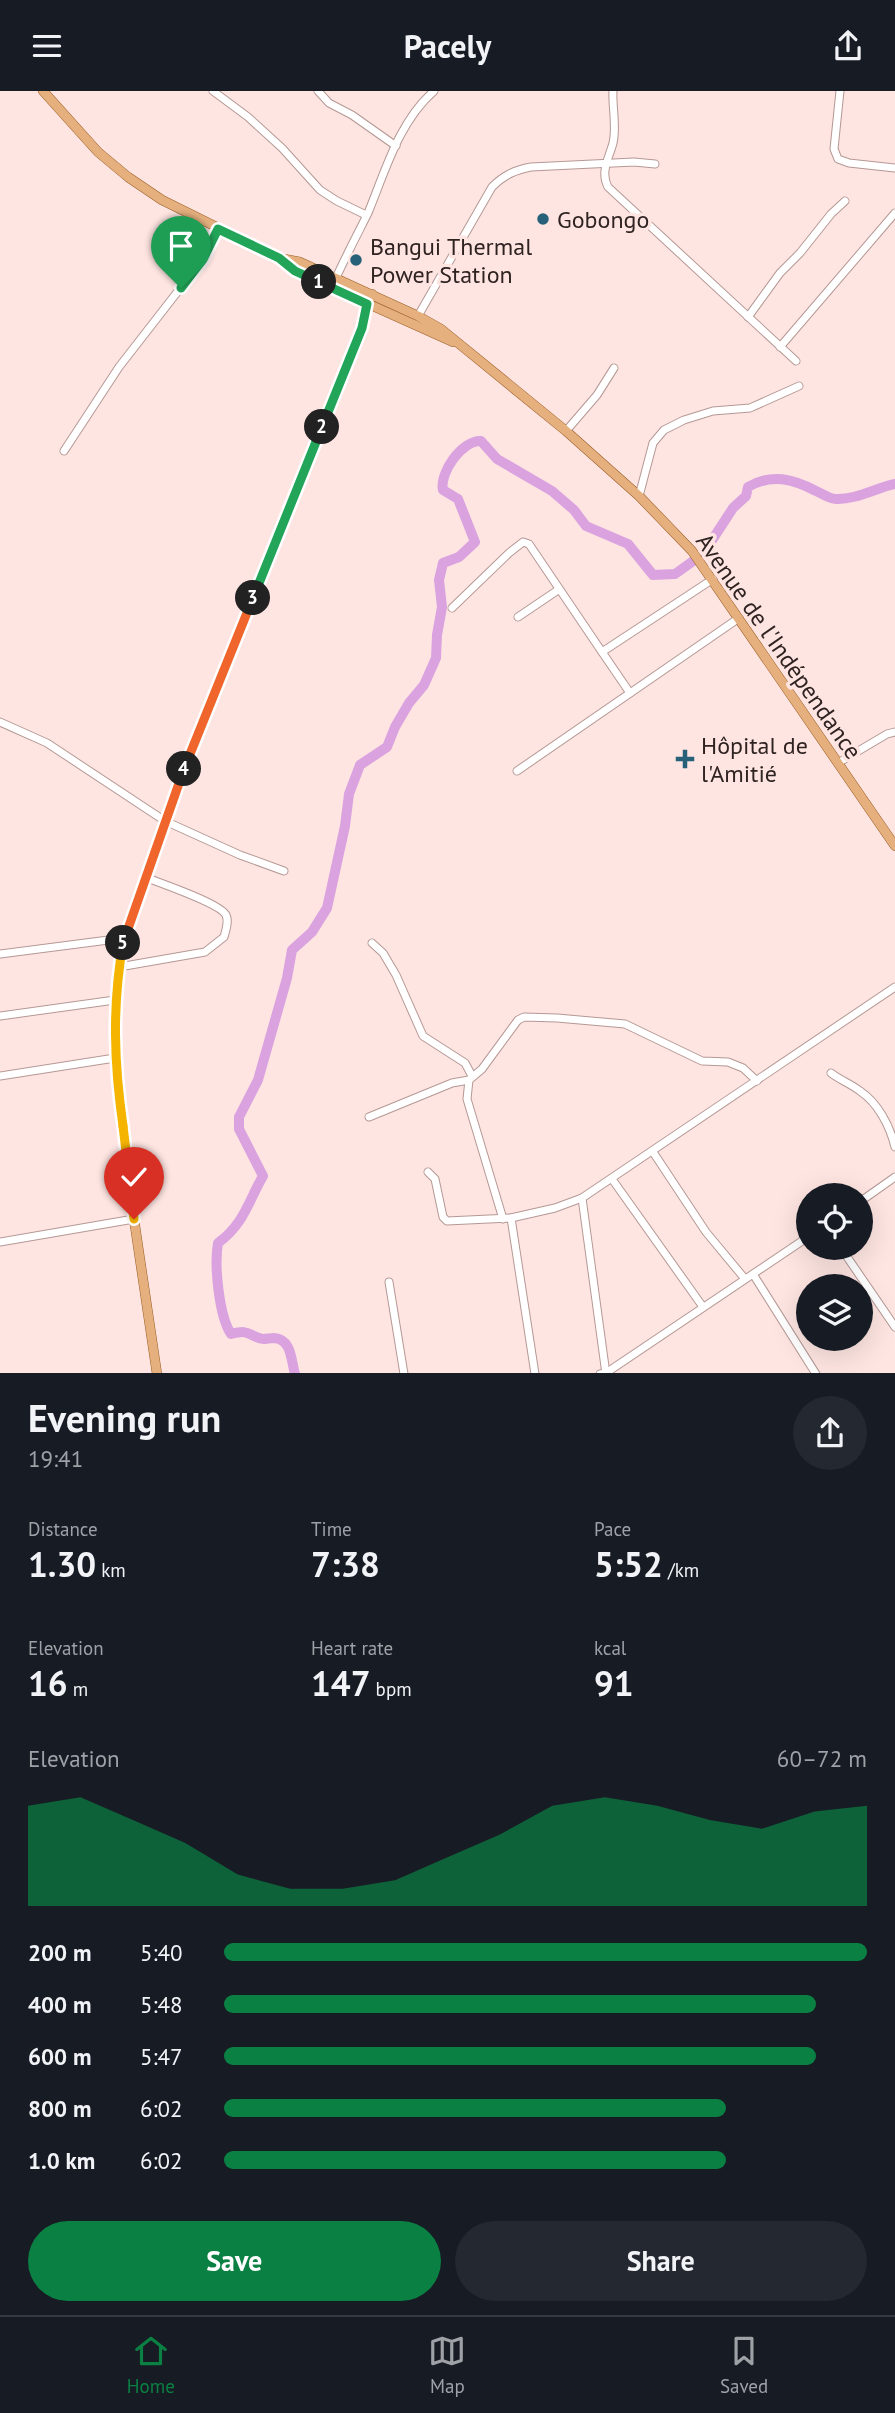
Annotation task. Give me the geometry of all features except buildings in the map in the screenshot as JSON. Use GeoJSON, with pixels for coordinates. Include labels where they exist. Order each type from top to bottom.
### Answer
{"type":"FeatureCollection","features":[{"type":"Feature","properties":{"kind":"main road","name":"Avenue de l'Indépendance"},"geometry":{"type":"LineString","coordinates":[[43,91],[98,152],[162,200],[279,258],[295,271],[334,283],[369,299],[380,310],[458,344]]}},
{"type":"Feature","properties":{"kind":"main road","name":"Avenue de l'Indépendance"},"geometry":{"type":"LineString","coordinates":[[369,299],[385,300],[441,329],[566,431],[639,495],[692,551],[713,579],[895,846]]}},
{"type":"Feature","properties":{"kind":"main road"},"geometry":{"type":"LineString","coordinates":[[157,1373],[134,1219],[115,1058],[115,1000],[124,938],[195,739],[362,328],[369,299]]}},
{"type":"Feature","properties":{"kind":"main road"},"geometry":{"type":"LineString","coordinates":[[362,328],[380,310],[385,300]]}},
{"type":"Feature","properties":{"kind":"street"},"geometry":{"type":"LineString","coordinates":[[213,91],[248,117],[282,148],[320,190],[366,215]]}},
{"type":"Feature","properties":{"kind":"street"},"geometry":{"type":"LineString","coordinates":[[318,91],[329,103],[352,115],[396,146]]}},
{"type":"Feature","properties":{"kind":"street"},"geometry":{"type":"LineString","coordinates":[[334,283],[396,146],[416,110],[434,91]]}},
{"type":"Feature","properties":{"kind":"street"},"geometry":{"type":"LineString","coordinates":[[613,91],[615,126],[606,164],[605,180],[608,187],[796,361]]}},
{"type":"Feature","properties":{"kind":"street"},"geometry":{"type":"LineString","coordinates":[[840,91],[834,149],[838,159],[849,163],[895,168]]}},
{"type":"Feature","properties":{"kind":"street"},"geometry":{"type":"LineString","coordinates":[[418,316],[492,187],[502,177],[515,170],[531,167],[634,162],[655,164]]}},
{"type":"Feature","properties":{"kind":"street"},"geometry":{"type":"LineString","coordinates":[[748,317],[780,273],[845,201]]}},
{"type":"Feature","properties":{"kind":"street"},"geometry":{"type":"LineString","coordinates":[[780,347],[895,213]]}},
{"type":"Feature","properties":{"kind":"street"},"geometry":{"type":"LineString","coordinates":[[64,451],[119,367],[203,259],[218,229]]}},
{"type":"Feature","properties":{"kind":"street"},"geometry":{"type":"LineString","coordinates":[[566,431],[597,395],[614,368]]}},
{"type":"Feature","properties":{"kind":"street"},"geometry":{"type":"LineString","coordinates":[[639,495],[653,443],[664,430],[713,411],[751,408],[799,386]]}},
{"type":"Feature","properties":{"kind":"street"},"geometry":{"type":"LineString","coordinates":[[452,608],[509,553],[523,542],[530,544],[558,590],[630,692]]}},
{"type":"Feature","properties":{"kind":"street"},"geometry":{"type":"LineString","coordinates":[[601,652],[713,579]]}},
{"type":"Feature","properties":{"kind":"street"},"geometry":{"type":"LineString","coordinates":[[517,617],[558,590]]}},
{"type":"Feature","properties":{"kind":"street"},"geometry":{"type":"LineString","coordinates":[[517,771],[739,618]]}},
{"type":"Feature","properties":{"kind":"street"},"geometry":{"type":"LineString","coordinates":[[0,722],[47,743],[165,821],[240,855],[284,871]]}},
{"type":"Feature","properties":{"kind":"street"},"geometry":{"type":"LineString","coordinates":[[838,763],[895,732]]}},
{"type":"Feature","properties":{"kind":"street"},"geometry":{"type":"LineString","coordinates":[[119,967],[205,952],[224,937],[227,917],[224,911],[204,900],[145,877]]}},
{"type":"Feature","properties":{"kind":"street"},"geometry":{"type":"LineString","coordinates":[[0,954],[124,938]]}},
{"type":"Feature","properties":{"kind":"street"},"geometry":{"type":"LineString","coordinates":[[372,943],[383,953],[396,975],[424,1037],[466,1063],[470,1078],[467,1100],[507,1219],[535,1373]]}},
{"type":"Feature","properties":{"kind":"street"},"geometry":{"type":"LineString","coordinates":[[429,1172],[435,1179],[443,1217],[447,1220],[507,1219],[555,1208],[582,1198],[895,987]]}},
{"type":"Feature","properties":{"kind":"street"},"geometry":{"type":"LineString","coordinates":[[0,1016],[115,1000]]}},
{"type":"Feature","properties":{"kind":"street"},"geometry":{"type":"LineString","coordinates":[[369,1117],[470,1078],[482,1069],[518,1020],[524,1017],[625,1024],[702,1061],[728,1062],[743,1068],[757,1081]]}},
{"type":"Feature","properties":{"kind":"street"},"geometry":{"type":"LineString","coordinates":[[0,1076],[115,1058]]}},
{"type":"Feature","properties":{"kind":"street"},"geometry":{"type":"LineString","coordinates":[[831,1073],[865,1094],[892,1132],[895,1147]]}},
{"type":"Feature","properties":{"kind":"street"},"geometry":{"type":"LineString","coordinates":[[653,1152],[706,1232],[745,1279]]}},
{"type":"Feature","properties":{"kind":"street"},"geometry":{"type":"LineString","coordinates":[[873,1193],[895,1177]]}},
{"type":"Feature","properties":{"kind":"street"},"geometry":{"type":"LineString","coordinates":[[612,1179],[703,1307]]}},
{"type":"Feature","properties":{"kind":"street"},"geometry":{"type":"LineString","coordinates":[[582,1198],[606,1373],[796,1245]]}},
{"type":"Feature","properties":{"kind":"street"},"geometry":{"type":"LineString","coordinates":[[0,1242],[134,1219]]}},
{"type":"Feature","properties":{"kind":"street"},"geometry":{"type":"LineString","coordinates":[[849,1260],[895,1327]]}},
{"type":"Feature","properties":{"kind":"street"},"geometry":{"type":"LineString","coordinates":[[753,1274],[815,1373]]}},
{"type":"Feature","properties":{"kind":"street"},"geometry":{"type":"LineString","coordinates":[[389,1282],[404,1373]]}},
{"type":"Feature","properties":{"kind":"waterway"},"geometry":{"type":"LineString","coordinates":[[295,1373],[290,1351],[284,1342],[274,1338],[263,1339],[245,1332],[231,1334],[223,1315],[217,1277],[218,1243],[240,1220],[263,1176],[239,1129],[239,1117],[258,1080],[287,978],[292,950],[312,932],[327,908],[345,826],[349,794],[360,765],[387,747],[409,703],[424,685],[436,658],[442,607],[439,580],[443,563],[459,557],[475,542],[458,499],[443,490],[445,475],[453,459],[466,446],[481,441],[497,459],[552,491],[574,510],[586,526],[628,544],[653,575],[675,574],[703,554],[733,508],[746,496],[748,487],[757,483],[782,479],[836,499],[858,496],[895,484]]}},
{"type":"Feature","properties":{"kind":"place","name":"Gobongo"},"geometry":{"type":"Point","coordinates":[543,219]}},
{"type":"Feature","properties":{"kind":"place","name":"Bangui Thermal Power Station"},"geometry":{"type":"Point","coordinates":[356,260]}},
{"type":"Feature","properties":{"kind":"place","name":"Hôpital de l'Amitié"},"geometry":{"type":"Point","coordinates":[685,759]}},
{"type":"Feature","properties":{"kind":"route"},"geometry":{"type":"LineString","coordinates":[[134,1219],[115,1058],[116,984],[124,938],[195,739],[362,328],[367,304],[295,271],[279,258],[218,229],[203,259],[181,288]]}}]}
